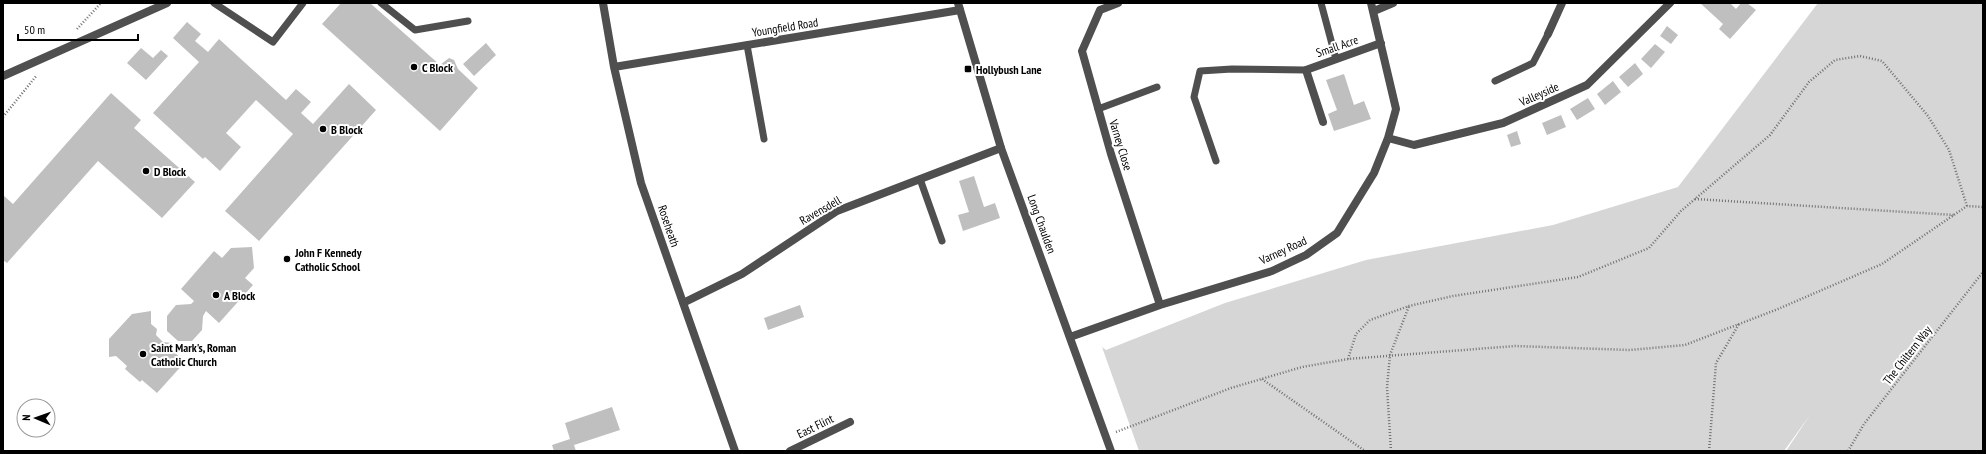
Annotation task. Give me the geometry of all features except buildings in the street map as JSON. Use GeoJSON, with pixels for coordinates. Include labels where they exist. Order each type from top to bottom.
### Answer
{"type":"FeatureCollection","features":[{"type":"Feature","properties":{"kind":"street"},"geometry":{"type":"LineString","coordinates":[[3,76],[167,3]]}},
{"type":"Feature","properties":{"kind":"street","name":"Roseheath"},"geometry":{"type":"LineString","coordinates":[[603,3],[614,67],[641,183],[735,451]]}},
{"type":"Feature","properties":{"kind":"street","name":"Varney Close"},"geometry":{"type":"LineString","coordinates":[[1118,3],[1100,10],[1082,51],[1098,109],[1160,305]]}},
{"type":"Feature","properties":{"kind":"street","name":"Varney Road"},"geometry":{"type":"LineString","coordinates":[[1070,337],[1160,305],[1272,270],[1306,255],[1337,233],[1374,173],[1388,138],[1396,110],[1371,3]]}},
{"type":"Feature","properties":{"kind":"street"},"geometry":{"type":"LineString","coordinates":[[1374,12],[1392,3]]}},
{"type":"Feature","properties":{"kind":"street"},"geometry":{"type":"LineString","coordinates":[[1548,34],[1562,3]]}},
{"type":"Feature","properties":{"kind":"street","name":"Valleyside"},"geometry":{"type":"LineString","coordinates":[[1388,138],[1414,145],[1504,123],[1587,85],[1670,3]]}},
{"type":"Feature","properties":{"kind":"street","name":"Youngfield Road"},"geometry":{"type":"LineString","coordinates":[[614,67],[959,7]]}},
{"type":"Feature","properties":{"kind":"street","name":"Long Chaulden"},"geometry":{"type":"LineString","coordinates":[[959,7],[1001,148],[1111,451]]}},
{"type":"Feature","properties":{"kind":"street","name":"Small Acre"},"geometry":{"type":"LineString","coordinates":[[1323,122],[1306,70],[1381,43]]}},
{"type":"Feature","properties":{"kind":"street","name":"Ravensdell"},"geometry":{"type":"LineString","coordinates":[[683,304],[742,274],[837,211],[1001,148]]}},
{"type":"Feature","properties":{"kind":"street","name":"East Flint"},"geometry":{"type":"LineString","coordinates":[[790,451],[850,422]]}},
{"type":"Feature","properties":{"kind":"lane"},"geometry":{"type":"LineString","coordinates":[[214,3],[273,42],[302,3]]}},
{"type":"Feature","properties":{"kind":"lane"},"geometry":{"type":"LineString","coordinates":[[381,3],[415,30],[468,21]]}},
{"type":"Feature","properties":{"kind":"lane"},"geometry":{"type":"LineString","coordinates":[[1321,3],[1336,59]]}},
{"type":"Feature","properties":{"kind":"lane"},"geometry":{"type":"LineString","coordinates":[[1495,81],[1533,63],[1548,34]]}},
{"type":"Feature","properties":{"kind":"lane"},"geometry":{"type":"LineString","coordinates":[[747,45],[764,139]]}},
{"type":"Feature","properties":{"kind":"lane"},"geometry":{"type":"LineString","coordinates":[[1216,161],[1194,97],[1200,71],[1232,69],[1306,70]]}},
{"type":"Feature","properties":{"kind":"lane"},"geometry":{"type":"LineString","coordinates":[[1098,109],[1157,87]]}},
{"type":"Feature","properties":{"kind":"lane"},"geometry":{"type":"LineString","coordinates":[[920,179],[942,241]]}},
{"type":"Feature","properties":{"kind":"path"},"geometry":{"type":"LineString","coordinates":[[1348,359],[1356,334],[1370,320],[1409,306],[1453,296],[1578,277],[1649,248],[1681,211],[1770,135],[1809,82],[1835,60],[1860,56],[1882,61],[1928,116],[1949,150],[1967,206]]}},
{"type":"Feature","properties":{"kind":"path"},"geometry":{"type":"LineString","coordinates":[[1694,199],[1954,215]]}},
{"type":"Feature","properties":{"kind":"path"},"geometry":{"type":"LineString","coordinates":[[1106,436],[1231,388],[1302,367],[1348,359],[1515,346],[1630,350],[1685,345],[1882,264],[1967,206],[1983,207]]}},
{"type":"Feature","properties":{"kind":"path","name":"The Chiltern Way"},"geometry":{"type":"LineString","coordinates":[[1848,451],[1864,424],[1983,272]]}},
{"type":"Feature","properties":{"kind":"path"},"geometry":{"type":"LineString","coordinates":[[1391,451],[1387,387],[1390,355],[1409,306]]}},
{"type":"Feature","properties":{"kind":"path"},"geometry":{"type":"LineString","coordinates":[[1709,451],[1716,362],[1739,324]]}},
{"type":"Feature","properties":{"kind":"path"},"geometry":{"type":"LineString","coordinates":[[1261,379],[1365,451]]}},
{"type":"Feature","properties":{"kind":"shaded area"},"geometry":{"type":"Polygon","coordinates":[[[1818,3],[1983,3],[1983,451],[1786,451],[1810,415],[1784,451],[1139,451],[1102,347],[1106,350],[1225,303],[1366,260],[1553,225],[1678,187],[1818,3]]]}},
{"type":"Feature","properties":{"kind":"place","name":"C Block"},"geometry":{"type":"Point","coordinates":[414,67]}},
{"type":"Feature","properties":{"kind":"place","name":"Hollybush Lane"},"geometry":{"type":"Point","coordinates":[968,69]}},
{"type":"Feature","properties":{"kind":"place","name":"B Block"},"geometry":{"type":"Point","coordinates":[323,129]}},
{"type":"Feature","properties":{"kind":"place","name":"D Block"},"geometry":{"type":"Point","coordinates":[146,171]}},
{"type":"Feature","properties":{"kind":"place","name":"John F Kennedy Catholic School"},"geometry":{"type":"Point","coordinates":[287,259]}},
{"type":"Feature","properties":{"kind":"place","name":"A Block"},"geometry":{"type":"Point","coordinates":[216,295]}},
{"type":"Feature","properties":{"kind":"place","name":"Saint Mark's, Roman Catholic Church"},"geometry":{"type":"Point","coordinates":[143,354]}}]}
